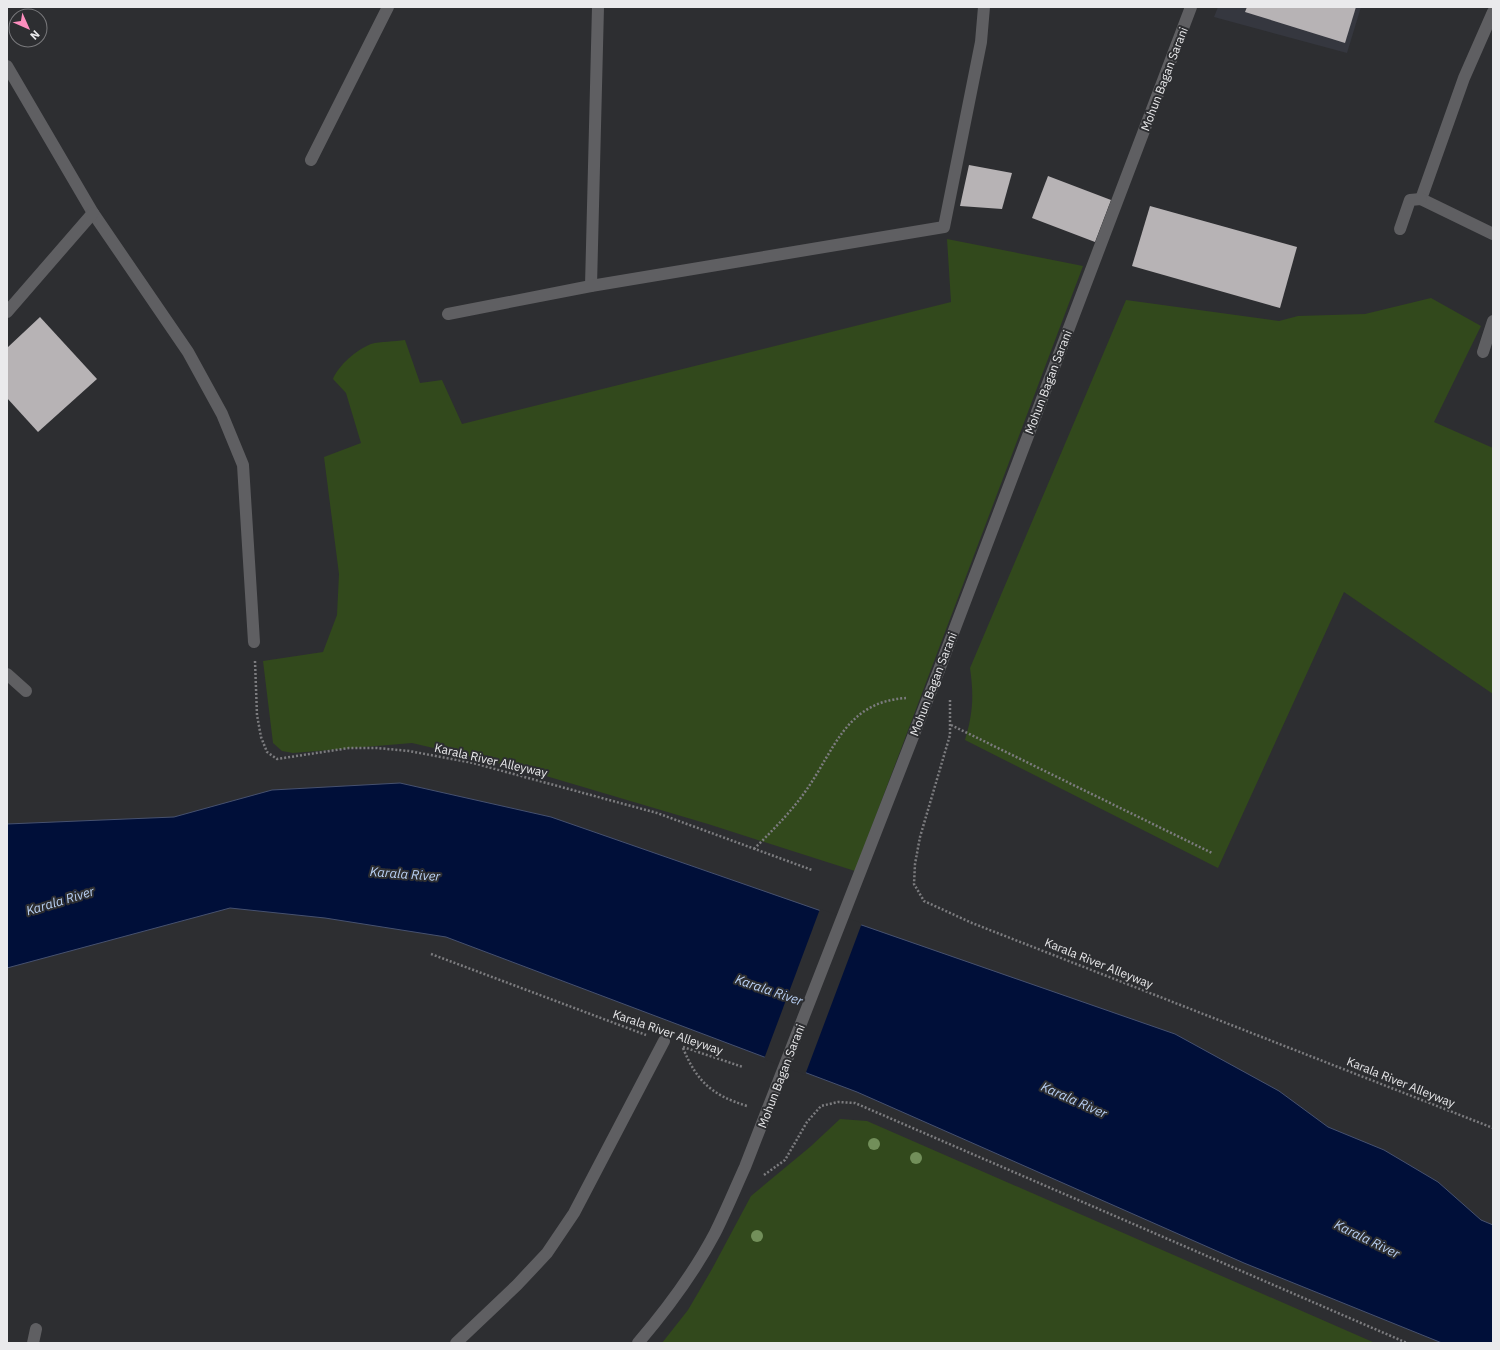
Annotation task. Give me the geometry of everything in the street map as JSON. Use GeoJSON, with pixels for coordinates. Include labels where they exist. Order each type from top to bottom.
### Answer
{"type":"FeatureCollection","features":[{"type":"Feature","properties":{"kind":"street"},"geometry":{"type":"LineString","coordinates":[[311,160],[388,7]]}},
{"type":"Feature","properties":{"kind":"street"},"geometry":{"type":"LineString","coordinates":[[591,286],[598,7]]}},
{"type":"Feature","properties":{"kind":"street"},"geometry":{"type":"LineString","coordinates":[[448,314],[591,286],[944,227],[981,42],[984,7]]}},
{"type":"Feature","properties":{"kind":"street","name":"Mohun Bagan Sarani"},"geometry":{"type":"LineString","coordinates":[[638,1343],[683,1286],[706,1249],[745,1167],[927,700],[1191,7]]}},
{"type":"Feature","properties":{"kind":"street"},"geometry":{"type":"LineString","coordinates":[[1421,198],[1464,78],[1493,12]]}},
{"type":"Feature","properties":{"kind":"street"},"geometry":{"type":"LineString","coordinates":[[7,66],[93,213],[188,352],[222,414],[243,465],[254,642]]}},
{"type":"Feature","properties":{"kind":"street"},"geometry":{"type":"LineString","coordinates":[[1400,229],[1410,200],[1421,198],[1493,234]]}},
{"type":"Feature","properties":{"kind":"street"},"geometry":{"type":"LineString","coordinates":[[7,312],[93,213]]}},
{"type":"Feature","properties":{"kind":"street"},"geometry":{"type":"LineString","coordinates":[[1483,352],[1493,321]]}},
{"type":"Feature","properties":{"kind":"street"},"geometry":{"type":"LineString","coordinates":[[7,674],[26,691]]}},
{"type":"Feature","properties":{"kind":"street"},"geometry":{"type":"LineString","coordinates":[[456,1343],[517,1285],[547,1253],[574,1213],[664,1041]]}},
{"type":"Feature","properties":{"kind":"street"},"geometry":{"type":"LineString","coordinates":[[33,1343],[36,1329]]}},
{"type":"Feature","properties":{"kind":"path","name":"Karala River Alleyway"},"geometry":{"type":"LineString","coordinates":[[254,642],[257,715],[263,744],[267,752],[277,759],[334,750],[377,748],[409,751],[458,760],[657,813],[812,870]]}},
{"type":"Feature","properties":{"kind":"path","name":"Karala River Alleyway"},"geometry":{"type":"LineString","coordinates":[[938,670],[949,694],[951,725],[920,837],[915,864],[914,884],[924,901],[980,926],[1493,1128]]}},
{"type":"Feature","properties":{"kind":"path"},"geometry":{"type":"LineString","coordinates":[[754,849],[780,823],[797,803],[813,780],[836,739],[853,719],[862,712],[884,702],[911,698],[927,700]]}},
{"type":"Feature","properties":{"kind":"path"},"geometry":{"type":"LineString","coordinates":[[951,725],[1212,853]]}},
{"type":"Feature","properties":{"kind":"path","name":"Karala River Alleyway"},"geometry":{"type":"LineString","coordinates":[[431,954],[664,1041],[743,1067]]}},
{"type":"Feature","properties":{"kind":"path"},"geometry":{"type":"LineString","coordinates":[[683,1047],[694,1072],[709,1089],[729,1099],[769,1106]]}},
{"type":"Feature","properties":{"kind":"path"},"geometry":{"type":"LineString","coordinates":[[760,1178],[785,1160],[807,1122],[821,1106],[838,1102],[855,1103],[1407,1343]]}},
{"type":"Feature","properties":{"kind":"shaded area"},"geometry":{"type":"Polygon","coordinates":[[[1218,7],[1361,7],[1347,53],[1214,17],[1218,7]]]}},
{"type":"Feature","properties":{"kind":"green space"},"geometry":{"type":"Polygon","coordinates":[[[947,239],[1083,266],[855,871],[708,824],[519,768],[412,743],[293,753],[282,751],[273,743],[263,661],[323,652],[337,615],[339,574],[324,457],[361,443],[346,393],[333,379],[339,368],[354,354],[371,344],[405,340],[420,383],[442,380],[462,424],[951,302],[947,239]]]}},
{"type":"Feature","properties":{"kind":"green space"},"geometry":{"type":"Polygon","coordinates":[[[1431,298],[1481,326],[1434,422],[1493,448],[1493,694],[1344,592],[1218,868],[965,740],[970,721],[972,704],[970,668],[1126,300],[1279,321],[1298,316],[1365,314],[1431,298]]]}},
{"type":"Feature","properties":{"kind":"green space"},"geometry":{"type":"Polygon","coordinates":[[[840,1119],[867,1121],[1375,1343],[662,1343],[688,1310],[751,1196],[810,1147],[840,1119]]]}},
{"type":"Feature","properties":{"kind":"water","name":"Karala River"},"geometry":{"type":"Polygon","coordinates":[[[400,783],[551,817],[1175,1034],[1279,1091],[1328,1127],[1384,1150],[1438,1182],[1481,1220],[1493,1225],[1493,1343],[1442,1343],[1244,1263],[857,1092],[446,937],[325,918],[230,908],[7,968],[7,824],[174,817],[272,790],[400,783]]]}},
{"type":"Feature","properties":{"kind":"pier"},"geometry":{"type":"Polygon","coordinates":[[[820,909],[862,923],[805,1075],[764,1059],[820,909]]]}},
{"type":"Feature","properties":{"kind":"building"},"geometry":{"type":"Polygon","coordinates":[[[1247,7],[1356,7],[1345,43],[1245,12],[1247,7]]]}},
{"type":"Feature","properties":{"kind":"building"},"geometry":{"type":"Polygon","coordinates":[[[969,165],[1012,173],[1002,209],[960,206],[969,165]]]}},
{"type":"Feature","properties":{"kind":"building"},"geometry":{"type":"Polygon","coordinates":[[[1048,176],[1111,200],[1095,242],[1032,218],[1048,176]]]}},
{"type":"Feature","properties":{"kind":"building"},"geometry":{"type":"Polygon","coordinates":[[[1150,206],[1297,247],[1280,308],[1132,266],[1150,206]]]}},
{"type":"Feature","properties":{"kind":"building"},"geometry":{"type":"Polygon","coordinates":[[[40,317],[97,379],[38,432],[7,398],[7,348],[40,317]]]}}]}
